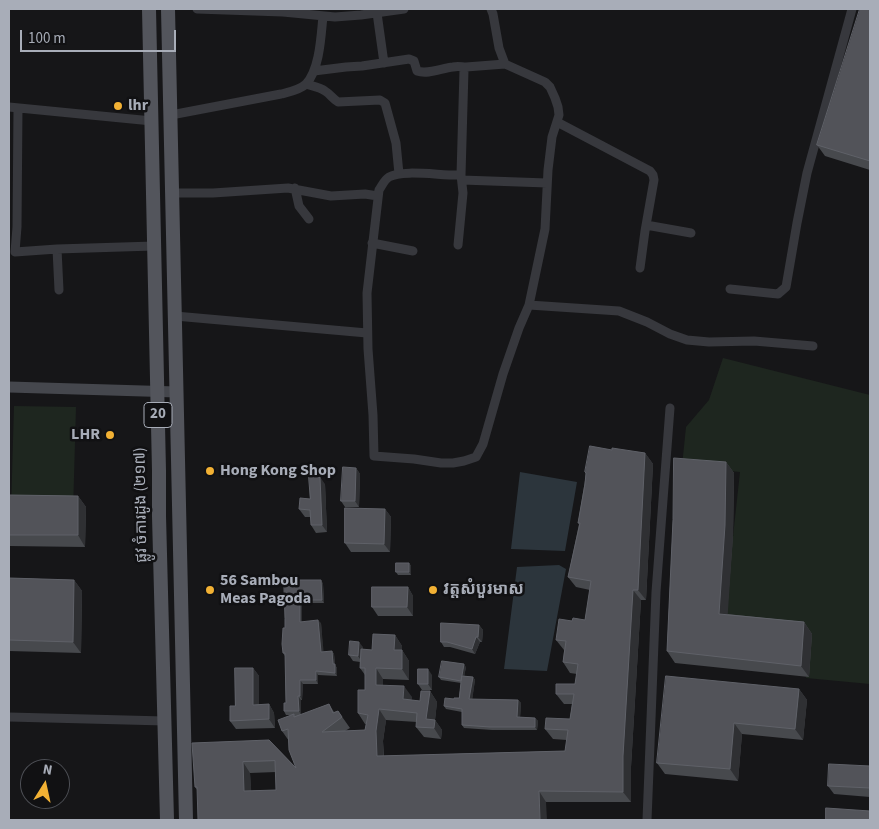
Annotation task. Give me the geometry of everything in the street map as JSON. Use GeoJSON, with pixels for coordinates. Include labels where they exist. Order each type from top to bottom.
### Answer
{"type":"FeatureCollection","features":[{"type":"Feature","properties":{"kind":"main road","name":"ផ្លូវ ចំការដូង (២១៧)"},"geometry":{"type":"LineString","coordinates":[[149,9],[167,820]]}},
{"type":"Feature","properties":{"kind":"main road","name":"20"},"geometry":{"type":"LineString","coordinates":[[168,9],[186,820]]}},
{"type":"Feature","properties":{"kind":"street"},"geometry":{"type":"LineString","coordinates":[[197,9],[313,12],[323,16],[335,17],[404,9]]}},
{"type":"Feature","properties":{"kind":"street"},"geometry":{"type":"LineString","coordinates":[[490,9],[493,14],[499,48],[505,64]]}},
{"type":"Feature","properties":{"kind":"street"},"geometry":{"type":"LineString","coordinates":[[730,289],[778,294],[786,287],[807,173],[852,9]]}},
{"type":"Feature","properties":{"kind":"street"},"geometry":{"type":"LineString","coordinates":[[377,13],[384,63]]}},
{"type":"Feature","properties":{"kind":"street"},"geometry":{"type":"LineString","coordinates":[[171,115],[281,94],[298,89],[306,84],[314,71],[323,16]]}},
{"type":"Feature","properties":{"kind":"street"},"geometry":{"type":"LineString","coordinates":[[314,71],[411,60],[414,61],[417,71],[422,73],[454,66],[505,64],[545,82],[550,87],[558,107],[559,115],[552,137],[548,170],[545,229],[529,304],[503,374],[483,444],[476,457],[464,461],[441,463],[374,456],[367,293],[378,196],[382,184],[388,177],[399,174],[547,183]]}},
{"type":"Feature","properties":{"kind":"street"},"geometry":{"type":"LineString","coordinates":[[458,245],[463,193],[461,178],[464,70],[466,67]]}},
{"type":"Feature","properties":{"kind":"street"},"geometry":{"type":"LineString","coordinates":[[306,84],[326,92],[338,102],[380,100],[385,103],[396,143],[399,174]]}},
{"type":"Feature","properties":{"kind":"street"},"geometry":{"type":"LineString","coordinates":[[9,108],[152,121]]}},
{"type":"Feature","properties":{"kind":"street"},"geometry":{"type":"LineString","coordinates":[[18,108],[12,252],[154,246]]}},
{"type":"Feature","properties":{"kind":"street"},"geometry":{"type":"LineString","coordinates":[[557,122],[650,171],[653,175],[654,180],[640,268]]}},
{"type":"Feature","properties":{"kind":"street"},"geometry":{"type":"LineString","coordinates":[[172,193],[213,193],[295,188],[331,196],[365,194],[378,196]]}},
{"type":"Feature","properties":{"kind":"street"},"geometry":{"type":"LineString","coordinates":[[295,188],[299,206],[309,219]]}},
{"type":"Feature","properties":{"kind":"street"},"geometry":{"type":"LineString","coordinates":[[646,225],[691,232]]}},
{"type":"Feature","properties":{"kind":"street"},"geometry":{"type":"LineString","coordinates":[[372,243],[413,251]]}},
{"type":"Feature","properties":{"kind":"street"},"geometry":{"type":"LineString","coordinates":[[57,249],[60,290]]}},
{"type":"Feature","properties":{"kind":"street"},"geometry":{"type":"LineString","coordinates":[[529,304],[619,311],[687,340],[709,342],[754,341],[813,346]]}},
{"type":"Feature","properties":{"kind":"street"},"geometry":{"type":"LineString","coordinates":[[175,316],[368,333]]}},
{"type":"Feature","properties":{"kind":"street"},"geometry":{"type":"LineString","coordinates":[[9,387],[177,392]]}},
{"type":"Feature","properties":{"kind":"street"},"geometry":{"type":"LineString","coordinates":[[647,820],[656,592],[670,408]]}},
{"type":"Feature","properties":{"kind":"street"},"geometry":{"type":"LineString","coordinates":[[9,718],[165,721]]}},
{"type":"Feature","properties":{"kind":"shaded area"},"geometry":{"type":"Polygon","coordinates":[[[723,358],[870,395],[870,684],[806,678],[810,638],[723,628],[740,472],[682,466],[686,427],[709,400],[723,358]]]}},
{"type":"Feature","properties":{"kind":"shaded area"},"geometry":{"type":"Polygon","coordinates":[[[14,406],[76,407],[73,512],[11,510],[14,406]]]}},
{"type":"Feature","properties":{"kind":"shaded area"},"geometry":{"type":"Polygon","coordinates":[[[520,472],[577,482],[565,551],[511,549],[520,472]]]}},
{"type":"Feature","properties":{"kind":"shaded area"},"geometry":{"type":"Polygon","coordinates":[[[559,565],[566,569],[547,671],[504,669],[517,567],[559,565]]]}},
{"type":"Feature","properties":{"kind":"building"},"geometry":{"type":"Polygon","coordinates":[[[860,9],[870,9],[870,161],[817,145],[860,9]]]}},
{"type":"Feature","properties":{"kind":"building"},"geometry":{"type":"Polygon","coordinates":[[[590,446],[645,453],[638,590],[633,590],[623,756],[623,792],[539,791],[540,820],[198,820],[197,787],[195,787],[192,743],[269,740],[296,768],[289,750],[288,729],[282,731],[278,720],[294,714],[294,717],[329,704],[333,713],[338,711],[342,717],[322,732],[365,730],[368,715],[358,713],[358,690],[365,690],[365,668],[360,668],[361,649],[372,650],[373,634],[395,635],[394,650],[402,650],[402,669],[376,668],[376,685],[404,686],[403,699],[420,701],[421,691],[430,691],[426,719],[435,720],[434,728],[416,727],[417,713],[379,709],[376,731],[377,756],[565,751],[568,730],[545,729],[546,718],[570,719],[574,694],[556,694],[556,684],[575,684],[578,664],[563,662],[566,641],[556,640],[559,619],[572,621],[573,618],[585,620],[591,581],[568,577],[580,523],[578,523],[585,484],[585,472],[590,446]],[[275,761],[243,762],[244,791],[276,790],[275,761]]]}},
{"type":"Feature","properties":{"kind":"building"},"geometry":{"type":"Polygon","coordinates":[[[674,458],[726,462],[725,525],[719,614],[804,622],[801,666],[667,651],[674,458]]]}},
{"type":"Feature","properties":{"kind":"building"},"geometry":{"type":"Polygon","coordinates":[[[343,467],[356,468],[355,501],[341,501],[343,467]]]}},
{"type":"Feature","properties":{"kind":"building"},"geometry":{"type":"Polygon","coordinates":[[[309,477],[320,477],[322,525],[311,525],[310,510],[299,509],[300,498],[310,499],[309,477]]]}},
{"type":"Feature","properties":{"kind":"building"},"geometry":{"type":"Polygon","coordinates":[[[9,495],[78,496],[78,535],[9,535],[9,495]]]}},
{"type":"Feature","properties":{"kind":"building"},"geometry":{"type":"Polygon","coordinates":[[[345,508],[385,509],[384,544],[345,543],[345,508]]]}},
{"type":"Feature","properties":{"kind":"building"},"geometry":{"type":"Polygon","coordinates":[[[396,563],[409,563],[409,572],[396,572],[396,563]]]}},
{"type":"Feature","properties":{"kind":"building"},"geometry":{"type":"Polygon","coordinates":[[[284,576],[298,576],[298,580],[321,580],[322,600],[300,600],[300,622],[318,620],[321,652],[332,651],[333,664],[335,664],[335,673],[316,671],[316,680],[300,680],[299,711],[284,711],[284,703],[286,703],[285,653],[283,653],[282,644],[283,628],[285,628],[284,576]]]}},
{"type":"Feature","properties":{"kind":"building"},"geometry":{"type":"Polygon","coordinates":[[[9,578],[74,580],[73,642],[9,640],[9,578]]]}},
{"type":"Feature","properties":{"kind":"building"},"geometry":{"type":"Polygon","coordinates":[[[372,587],[408,587],[407,607],[372,607],[372,587]]]}},
{"type":"Feature","properties":{"kind":"building"},"geometry":{"type":"Polygon","coordinates":[[[441,623],[479,625],[478,637],[476,637],[472,649],[441,642],[441,623]]]}},
{"type":"Feature","properties":{"kind":"building"},"geometry":{"type":"Polygon","coordinates":[[[350,641],[359,642],[358,656],[349,655],[350,641]]]}},
{"type":"Feature","properties":{"kind":"building"},"geometry":{"type":"Polygon","coordinates":[[[442,661],[464,664],[461,681],[439,677],[442,661]]]}},
{"type":"Feature","properties":{"kind":"building"},"geometry":{"type":"Polygon","coordinates":[[[235,668],[253,668],[253,705],[269,704],[269,719],[230,721],[230,706],[235,706],[235,668]]]}},
{"type":"Feature","properties":{"kind":"building"},"geometry":{"type":"Polygon","coordinates":[[[418,669],[428,669],[428,684],[418,684],[418,669]]]}},
{"type":"Feature","properties":{"kind":"building"},"geometry":{"type":"Polygon","coordinates":[[[462,676],[473,677],[469,699],[518,700],[517,717],[535,718],[535,727],[462,725],[462,709],[444,706],[445,698],[459,698],[462,676]]]}},
{"type":"Feature","properties":{"kind":"building"},"geometry":{"type":"Polygon","coordinates":[[[666,676],[799,689],[795,729],[734,723],[730,769],[657,763],[666,676]]]}},
{"type":"Feature","properties":{"kind":"building"},"geometry":{"type":"Polygon","coordinates":[[[829,764],[870,766],[870,788],[828,786],[829,764]]]}},
{"type":"Feature","properties":{"kind":"building"},"geometry":{"type":"Polygon","coordinates":[[[826,808],[870,811],[870,820],[826,820],[826,808]]]}},
{"type":"Feature","properties":{"kind":"place","name":"lhr"},"geometry":{"type":"Point","coordinates":[118,106]}},
{"type":"Feature","properties":{"kind":"place","name":"LHR"},"geometry":{"type":"Point","coordinates":[110,435]}},
{"type":"Feature","properties":{"kind":"place","name":"Hong Kong Shop"},"geometry":{"type":"Point","coordinates":[210,471]}},
{"type":"Feature","properties":{"kind":"place","name":"56 Sambou Meas Pagoda"},"geometry":{"type":"Point","coordinates":[210,590]}},
{"type":"Feature","properties":{"kind":"place","name":"វត្តសំបួរមាស"},"geometry":{"type":"Point","coordinates":[433,590]}}]}
